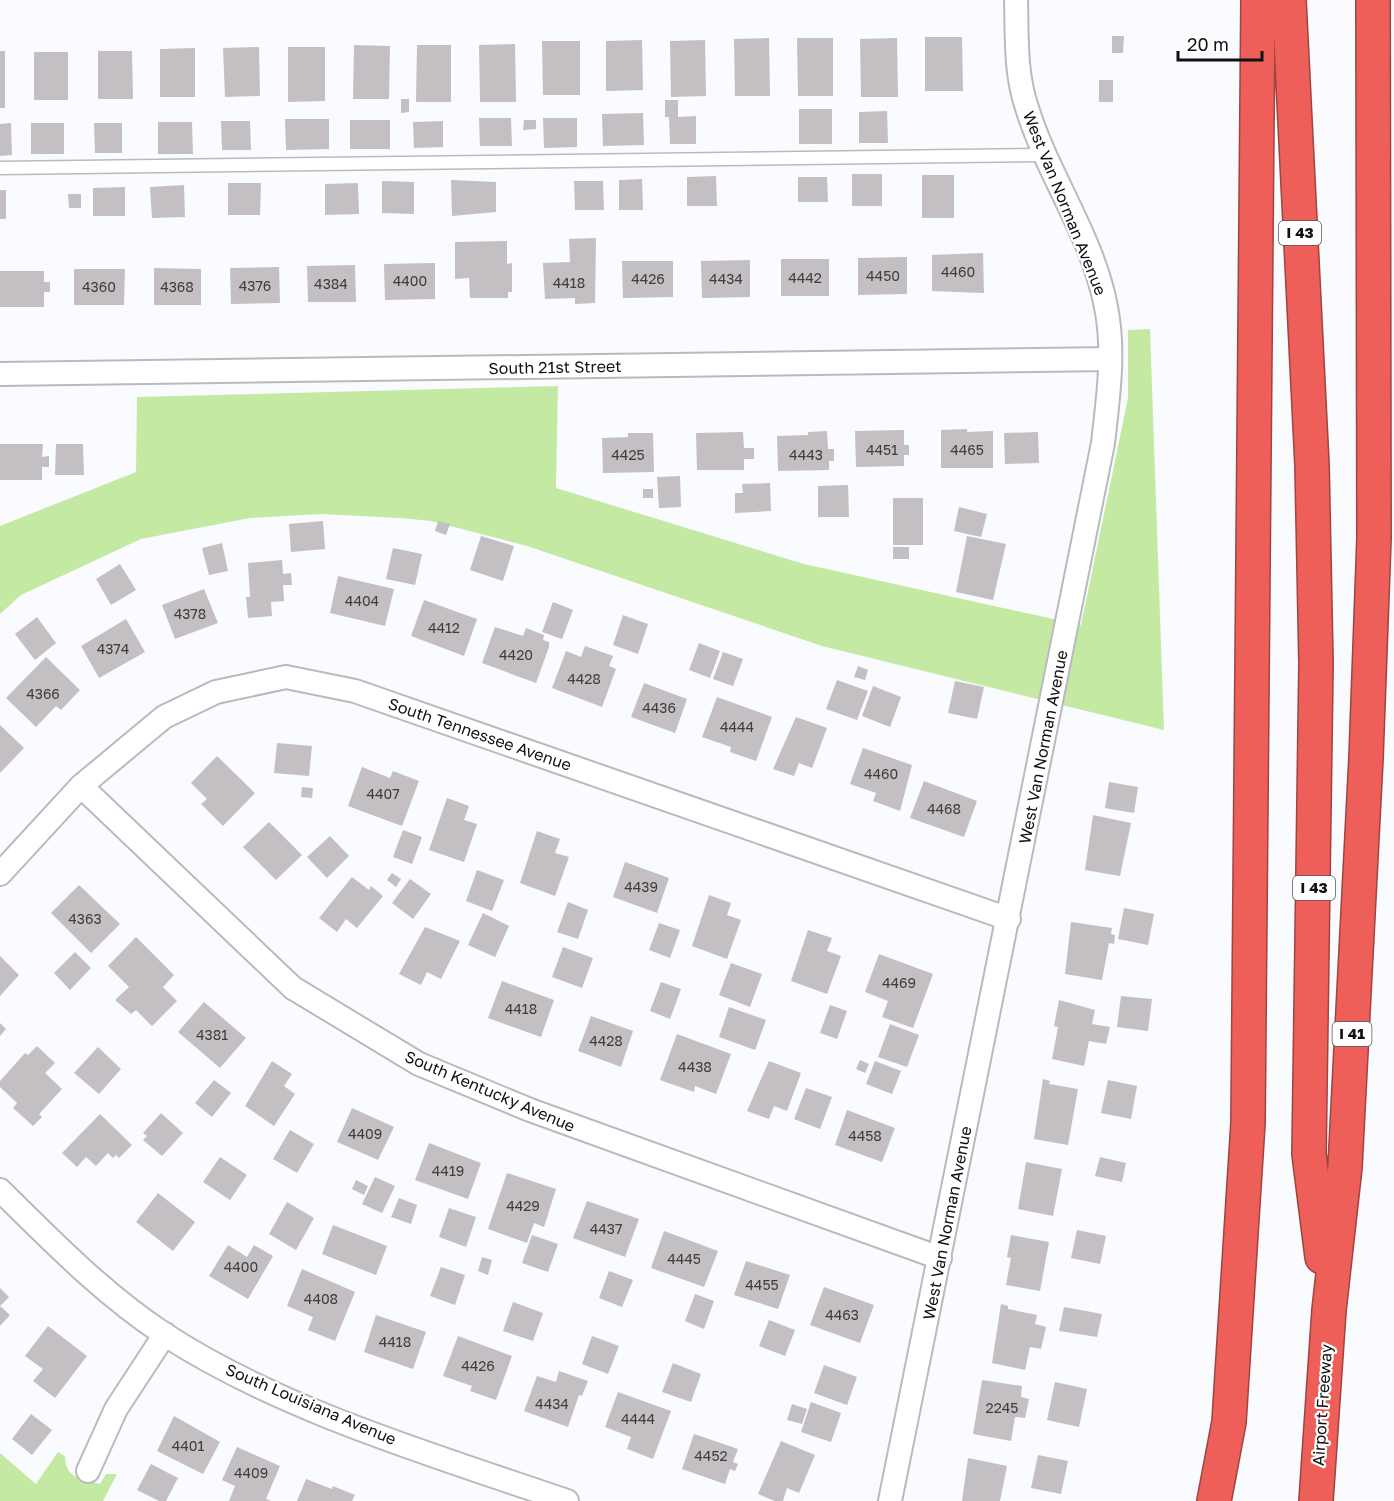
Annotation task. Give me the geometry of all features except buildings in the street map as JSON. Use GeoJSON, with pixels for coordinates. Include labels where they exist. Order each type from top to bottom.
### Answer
{"type":"FeatureCollection","features":[{"type":"Feature","properties":{"kind":"highway"},"geometry":{"type":"LineString","coordinates":[[1214,1501],[1229,1422],[1248,1123],[1258,0]]}},
{"type":"Feature","properties":{"kind":"highway","name":"I 43"},"geometry":{"type":"LineString","coordinates":[[1289,0],[1312,465],[1316,663],[1309,1154],[1329,1310]]}},
{"type":"Feature","properties":{"kind":"highway","name":"I 41"},"geometry":{"type":"LineString","coordinates":[[1329,1310],[1345,1167],[1374,538],[1373,0]]}},
{"type":"Feature","properties":{"kind":"highway","name":"Airport Freeway"},"geometry":{"type":"LineString","coordinates":[[1316,1501],[1329,1310]]}},
{"type":"Feature","properties":{"kind":"street","name":"West Van Norman Avenue"},"geometry":{"type":"LineString","coordinates":[[891,1501],[1103,443],[1110,359],[1106,307],[1098,277],[1027,108],[1020,80],[1016,0]]}},
{"type":"Feature","properties":{"kind":"street","name":"South 21st Street"},"geometry":{"type":"LineString","coordinates":[[0,374],[1110,359]]}},
{"type":"Feature","properties":{"kind":"street","name":"South Tennessee Avenue"},"geometry":{"type":"LineString","coordinates":[[0,874],[81,786],[164,717],[216,692],[286,677],[355,691],[1009,919]]}},
{"type":"Feature","properties":{"kind":"street","name":"South Kentucky Avenue"},"geometry":{"type":"LineString","coordinates":[[81,786],[293,988],[419,1064],[530,1110],[940,1258]]}},
{"type":"Feature","properties":{"kind":"street","name":"South Louisiana Avenue"},"geometry":{"type":"LineString","coordinates":[[0,1190],[92,1277],[165,1334],[235,1374],[327,1415],[567,1501]]}},
{"type":"Feature","properties":{"kind":"street"},"geometry":{"type":"LineString","coordinates":[[88,1471],[116,1409],[165,1334]]}},
{"type":"Feature","properties":{"kind":"lane"},"geometry":{"type":"LineString","coordinates":[[0,168],[1046,155]]}},
{"type":"Feature","properties":{"kind":"green space"},"geometry":{"type":"Polygon","coordinates":[[[1150,329],[1164,730],[822,646],[527,546],[431,521],[321,514],[250,518],[141,539],[21,595],[0,614],[0,526],[136,472],[137,397],[558,386],[556,488],[804,564],[1081,625],[1128,398],[1128,330],[1150,329]]]}},
{"type":"Feature","properties":{"kind":"green space"},"geometry":{"type":"Polygon","coordinates":[[[58,1452],[65,1456],[71,1473],[81,1479],[100,1484],[106,1474],[117,1474],[103,1501],[0,1501],[0,1453],[36,1484],[58,1452]]]}}]}
